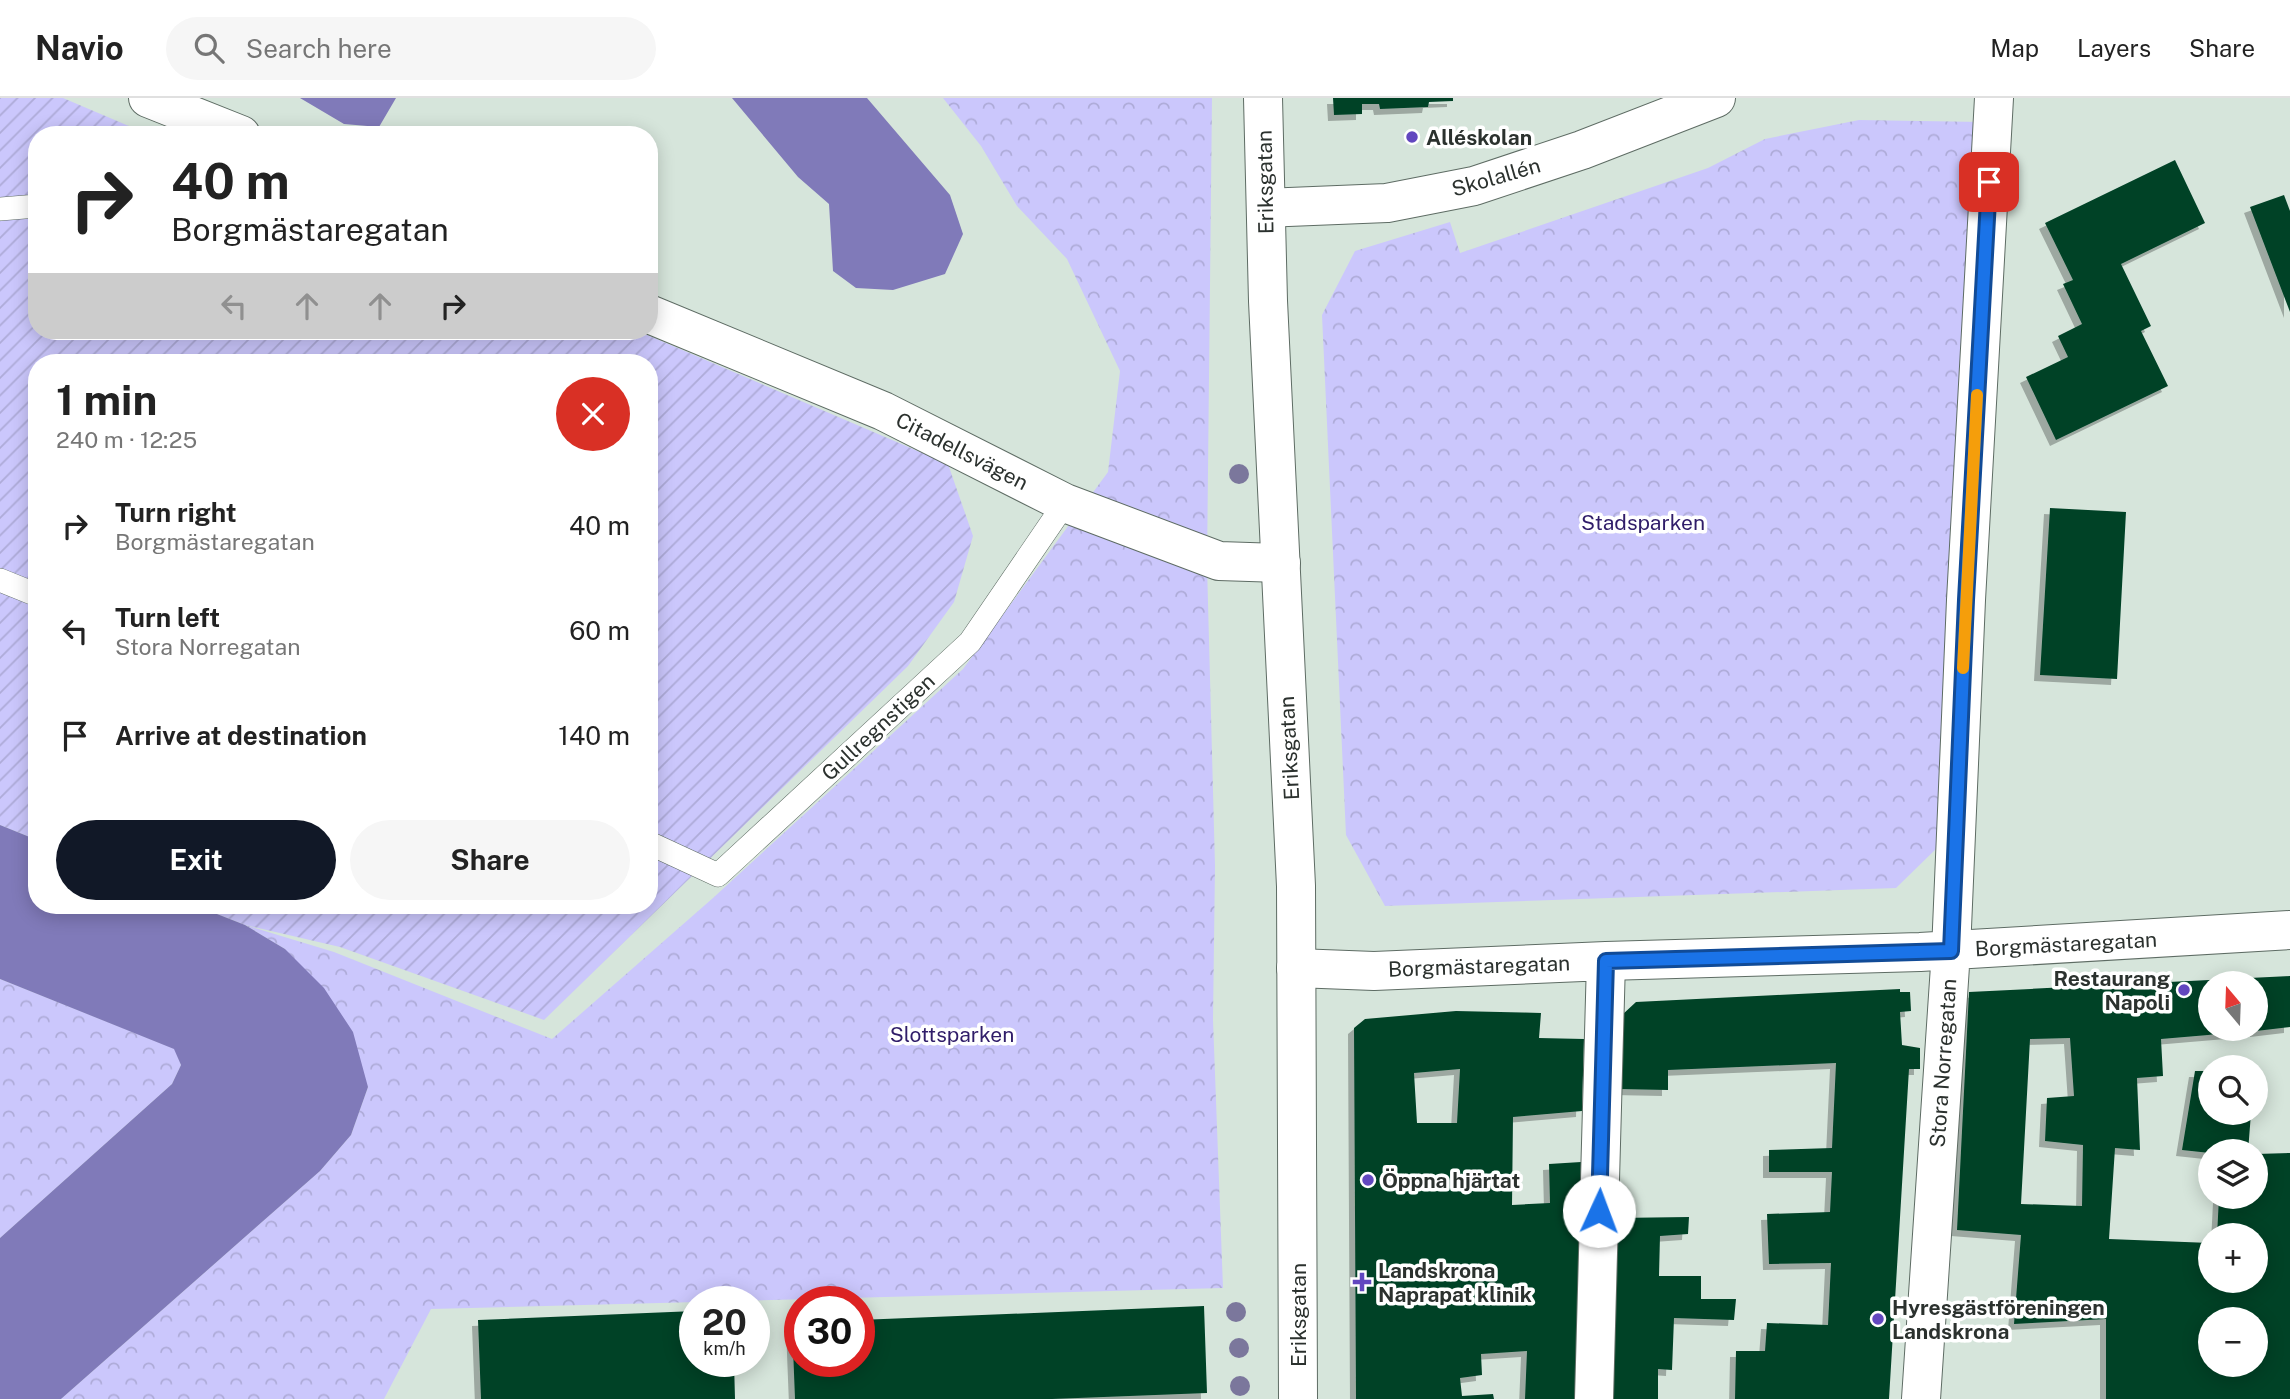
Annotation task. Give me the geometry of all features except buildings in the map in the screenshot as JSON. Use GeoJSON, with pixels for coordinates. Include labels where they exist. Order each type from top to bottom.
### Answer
{"type":"FeatureCollection","features":[{"type":"Feature","properties":{"kind":"street"},"geometry":{"type":"LineString","coordinates":[[148,98],[218,126]]}},
{"type":"Feature","properties":{"kind":"street","name":"Eriksgatan"},"geometry":{"type":"LineString","coordinates":[[1263,98],[1296,886],[1298,1399]]}},
{"type":"Feature","properties":{"kind":"street","name":"Skolallén"},"geometry":{"type":"LineString","coordinates":[[1266,208],[1387,203],[1474,186],[1582,150],[1716,98]]}},
{"type":"Feature","properties":{"kind":"street","name":"Stora Norregatan"},"geometry":{"type":"LineString","coordinates":[[1921,1399],[1951,951],[1966,600],[1994,98]]}},
{"type":"Feature","properties":{"kind":"street","name":"Citadellsvägen"},"geometry":{"type":"LineString","coordinates":[[658,318],[883,411],[1065,503],[1219,561],[1281,563]]}},
{"type":"Feature","properties":{"kind":"street","name":"Borgmästaregatan"},"geometry":{"type":"LineString","coordinates":[[1296,968],[1374,971],[1951,951],[2290,930]]}},
{"type":"Feature","properties":{"kind":"street"},"geometry":{"type":"LineString","coordinates":[[1594,1399],[1606,961]]}},
{"type":"Feature","properties":{"kind":"lane"},"geometry":{"type":"LineString","coordinates":[[0,209],[28,207]]}},
{"type":"Feature","properties":{"kind":"lane","name":"Gullregnstigen"},"geometry":{"type":"LineString","coordinates":[[658,847],[718,875],[971,642],[1065,503]]}},
{"type":"Feature","properties":{"kind":"lane"},"geometry":{"type":"LineString","coordinates":[[0,580],[28,591]]}},
{"type":"Feature","properties":{"kind":"green space"},"geometry":{"type":"Polygon","coordinates":[[[0,98],[63,98],[129,126],[28,126],[28,340],[658,340],[948,464],[973,536],[954,602],[908,666],[658,909],[658,354],[28,354],[28,836],[0,825],[0,98]]]}},
{"type":"Feature","properties":{"kind":"green space","name":"Slottsparken"},"geometry":{"type":"Polygon","coordinates":[[[943,98],[1212,98],[1207,565],[1215,866],[1213,1020],[1223,1288],[875,1297],[875,1286],[784,1286],[784,1300],[770,1300],[770,1286],[679,1286],[679,1302],[431,1309],[384,1399],[61,1399],[320,1171],[351,1135],[368,1087],[285,949],[245,925],[334,952],[552,1039],[713,898],[963,669],[1108,472],[1120,371],[1067,259],[1017,206],[981,146],[943,98]]]}},
{"type":"Feature","properties":{"kind":"green space","name":"Stadsparken"},"geometry":{"type":"Polygon","coordinates":[[[1859,120],[1982,122],[1937,848],[1896,888],[1385,906],[1346,835],[1322,315],[1355,251],[1450,222],[1460,253],[1708,168],[1765,139],[1859,120]]]}},
{"type":"Feature","properties":{"kind":"green space"},"geometry":{"type":"Polygon","coordinates":[[[217,914],[653,914],[544,1020],[340,947],[245,925],[217,914]]]}},
{"type":"Feature","properties":{"kind":"green space"},"geometry":{"type":"Polygon","coordinates":[[[0,979],[175,1049],[181,1065],[172,1084],[0,1238],[0,979]]]}},
{"type":"Feature","properties":{"kind":"shaded area"},"geometry":{"type":"Polygon","coordinates":[[[300,98],[396,98],[380,126],[344,124],[300,98]]]}},
{"type":"Feature","properties":{"kind":"shaded area"},"geometry":{"type":"Polygon","coordinates":[[[732,98],[867,98],[950,195],[963,234],[945,274],[893,290],[856,288],[833,271],[829,204],[798,177],[732,98]]]}},
{"type":"Feature","properties":{"kind":"shaded area"},"geometry":{"type":"Polygon","coordinates":[[[0,825],[28,836],[28,914],[217,914],[245,925],[285,949],[324,988],[353,1032],[368,1087],[351,1135],[320,1171],[61,1399],[0,1399],[0,1238],[172,1084],[181,1065],[174,1049],[0,979],[0,825]]]}},
{"type":"Feature","properties":{"kind":"slow traffic"},"geometry":{"type":"LineString","coordinates":[[1963,668],[1977,395]]}},
{"type":"Feature","properties":{"kind":"place","name":"Alléskolan"},"geometry":{"type":"Point","coordinates":[1412,137]}},
{"type":"Feature","properties":{"kind":"place","name":"Restaurang Napoli"},"geometry":{"type":"Point","coordinates":[2184,990]}},
{"type":"Feature","properties":{"kind":"place","name":"Öppna hjärtat"},"geometry":{"type":"Point","coordinates":[1368,1180]}},
{"type":"Feature","properties":{"kind":"place","name":"Landskrona Naprapat klinik"},"geometry":{"type":"Point","coordinates":[1362,1282]}},
{"type":"Feature","properties":{"kind":"place","name":"Hyresgästföreningen Landskrona"},"geometry":{"type":"Point","coordinates":[1878,1319]}},
{"type":"Feature","properties":{"kind":"route"},"geometry":{"type":"LineString","coordinates":[[1599,1211],[1606,961],[1951,951],[1966,600],[1989,182]]}}]}
